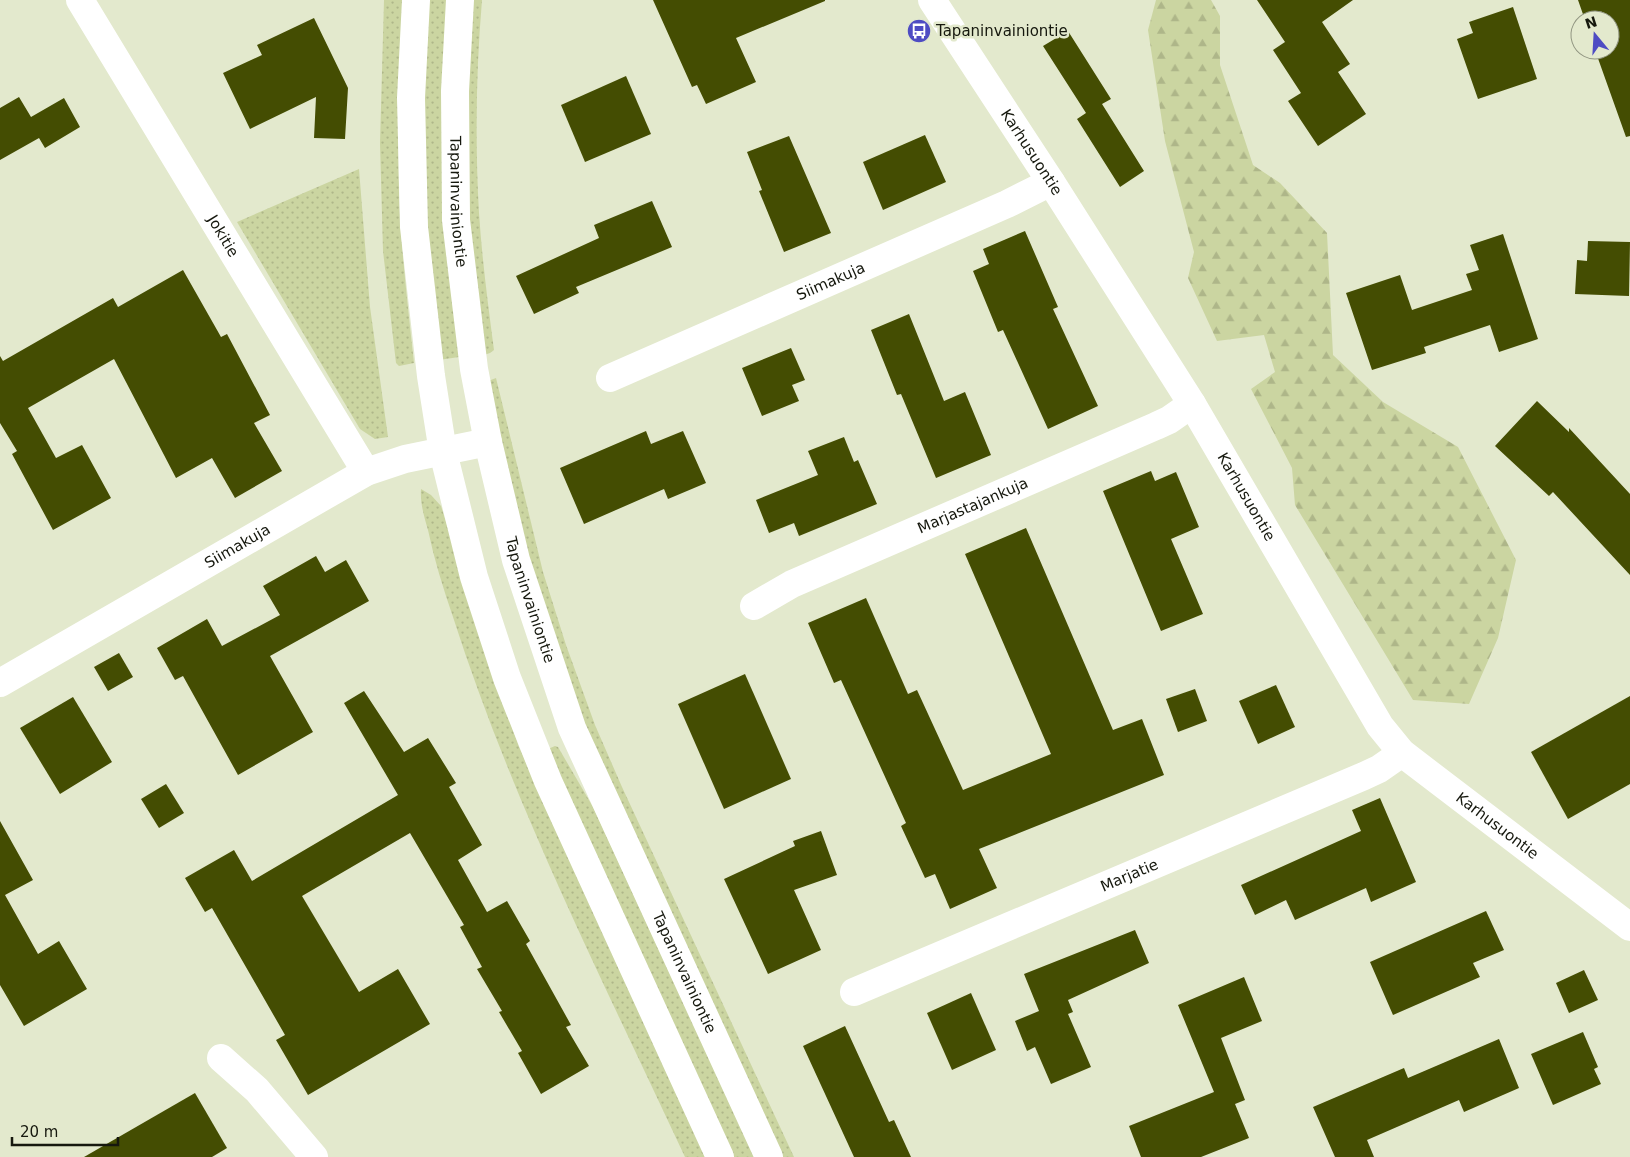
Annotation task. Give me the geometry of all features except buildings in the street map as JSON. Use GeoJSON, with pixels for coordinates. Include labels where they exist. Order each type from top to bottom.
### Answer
{"type":"FeatureCollection","features":[{"type":"Feature","properties":{"kind":"street","name":"Jokitie"},"geometry":{"type":"LineString","coordinates":[[80,0],[366,472]]}},
{"type":"Feature","properties":{"kind":"street"},"geometry":{"type":"LineString","coordinates":[[416,0],[411,98],[414,228],[431,376],[443,452],[474,577],[507,678],[552,790],[720,1157]]}},
{"type":"Feature","properties":{"kind":"street","name":"Tapaninvainiontie"},"geometry":{"type":"LineString","coordinates":[[460,0],[455,91],[456,220],[474,368],[488,442],[516,560],[572,728],[769,1157]]}},
{"type":"Feature","properties":{"kind":"street","name":"Karhusuontie"},"geometry":{"type":"LineString","coordinates":[[932,0],[1192,404],[1380,726],[1402,753],[1630,927]]}},
{"type":"Feature","properties":{"kind":"street","name":"Siimakuja"},"geometry":{"type":"LineString","coordinates":[[610,378],[999,208],[1050,182]]}},
{"type":"Feature","properties":{"kind":"street","name":"Marjastajankuja"},"geometry":{"type":"LineString","coordinates":[[754,606],[792,584],[1162,423],[1192,404]]}},
{"type":"Feature","properties":{"kind":"street","name":"Siimakuja"},"geometry":{"type":"LineString","coordinates":[[0,683],[366,472],[399,461],[488,442]]}},
{"type":"Feature","properties":{"kind":"street","name":"Marjatie"},"geometry":{"type":"LineString","coordinates":[[854,992],[1364,776],[1402,753]]}},
{"type":"Feature","properties":{"kind":"street"},"geometry":{"type":"LineString","coordinates":[[221,1058],[257,1090],[314,1157]]}},
{"type":"Feature","properties":{"kind":"green space"},"geometry":{"type":"Polygon","coordinates":[[[384,0],[403,0],[398,169],[403,257],[414,363],[399,366],[396,363],[383,251],[380,143],[384,0]]]}},
{"type":"Feature","properties":{"kind":"green space"},"geometry":{"type":"Polygon","coordinates":[[[426,0],[447,0],[443,82],[459,357],[439,360],[425,236],[423,52],[426,0]]]}},
{"type":"Feature","properties":{"kind":"green space"},"geometry":{"type":"Polygon","coordinates":[[[470,0],[482,0],[478,53],[477,160],[482,247],[494,350],[484,355],[470,228],[468,35],[470,0]]]}},
{"type":"Feature","properties":{"kind":"green space"},"geometry":{"type":"Polygon","coordinates":[[[1156,0],[1211,0],[1220,16],[1220,65],[1253,165],[1280,183],[1327,233],[1333,355],[1383,402],[1458,447],[1516,560],[1498,638],[1469,704],[1413,700],[1295,505],[1292,468],[1251,389],[1275,372],[1264,335],[1217,341],[1188,278],[1194,252],[1165,141],[1148,30],[1156,0]]]}},
{"type":"Feature","properties":{"kind":"green space"},"geometry":{"type":"Polygon","coordinates":[[[359,169],[370,307],[388,437],[375,439],[360,429],[237,222],[359,169]]]}},
{"type":"Feature","properties":{"kind":"green space"},"geometry":{"type":"Polygon","coordinates":[[[496,378],[543,572],[566,645],[595,725],[794,1157],[781,1157],[573,700],[532,577],[488,381],[496,378]]]}},
{"type":"Feature","properties":{"kind":"green space"},"geometry":{"type":"Polygon","coordinates":[[[421,489],[431,495],[441,506],[496,682],[519,747],[708,1157],[685,1157],[560,890],[531,823],[477,687],[446,595],[424,515],[421,489]]]}},
{"type":"Feature","properties":{"kind":"green space"},"geometry":{"type":"Polygon","coordinates":[[[555,746],[558,747],[593,807],[755,1157],[733,1157],[548,749],[555,746]]]}},
{"type":"Feature","properties":{"kind":"place","name":"Tapaninvainiontie"},"geometry":{"type":"Point","coordinates":[919,31]}}]}
